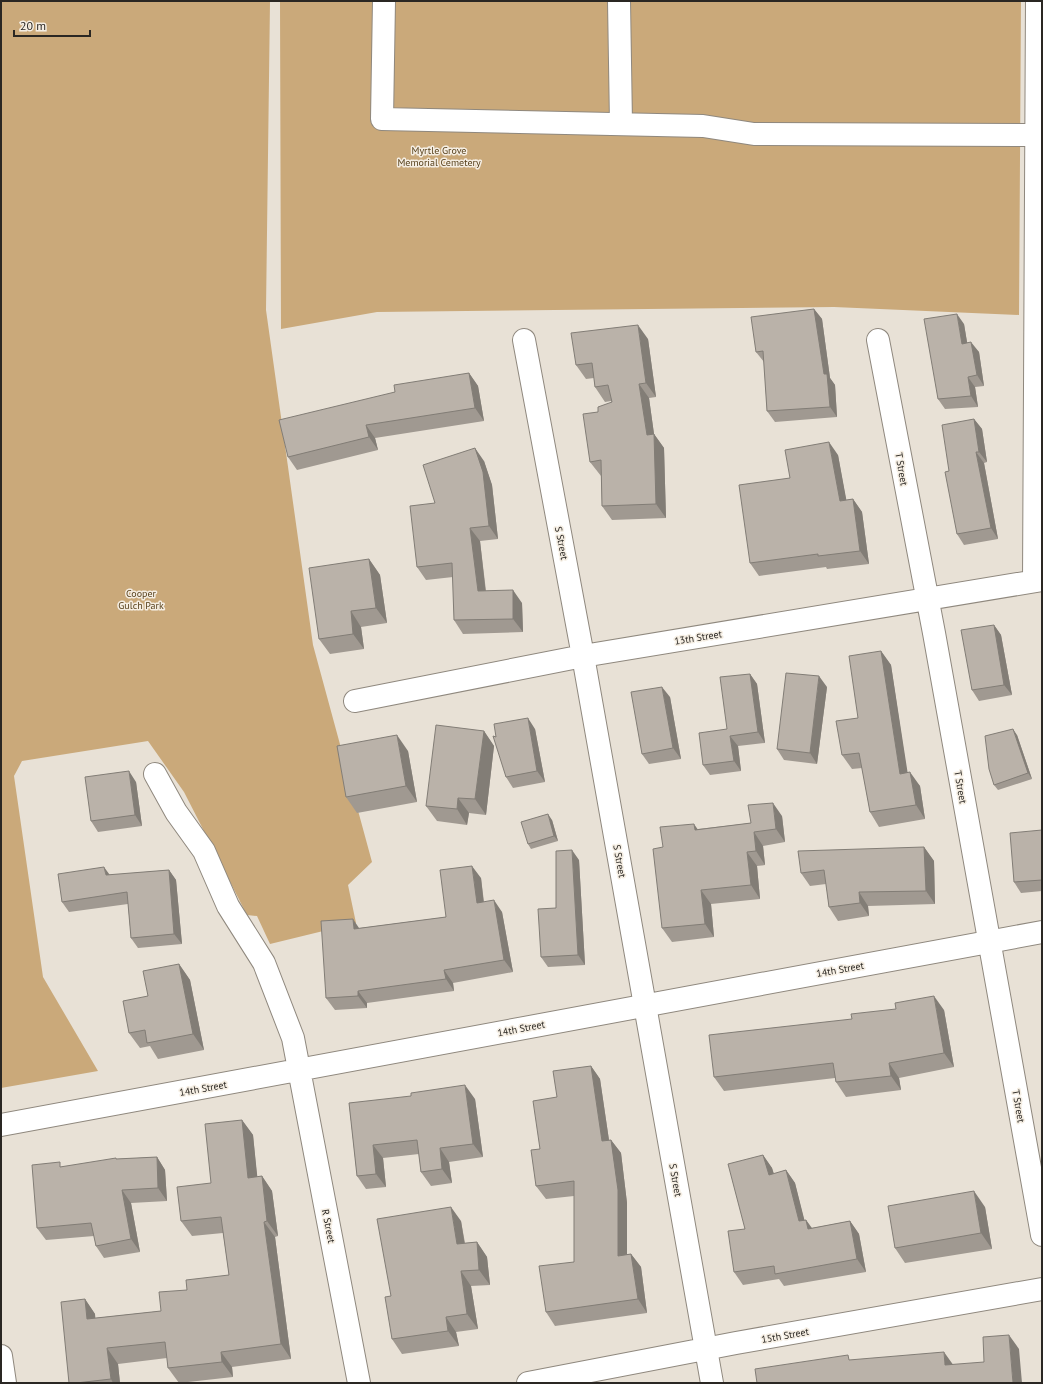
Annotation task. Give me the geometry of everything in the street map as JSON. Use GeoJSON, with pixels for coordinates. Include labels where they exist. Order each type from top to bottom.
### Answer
{"type":"FeatureCollection","features":[{"type":"Feature","properties":{"kind":"street"},"geometry":{"type":"LineString","coordinates":[[384,1],[382,119],[703,126],[754,134],[1037,135]]}},
{"type":"Feature","properties":{"kind":"street"},"geometry":{"type":"LineString","coordinates":[[619,1],[620,124]]}},
{"type":"Feature","properties":{"kind":"street"},"geometry":{"type":"LineString","coordinates":[[1037,1],[1038,580]]}},
{"type":"Feature","properties":{"kind":"street","name":"S Street"},"geometry":{"type":"LineString","coordinates":[[524,340],[583,656],[712,1383]]}},
{"type":"Feature","properties":{"kind":"street","name":"T Street"},"geometry":{"type":"LineString","coordinates":[[878,340],[1042,1235]]}},
{"type":"Feature","properties":{"kind":"street","name":"13th Street"},"geometry":{"type":"LineString","coordinates":[[355,701],[583,656],[1038,580]]}},
{"type":"Feature","properties":{"kind":"street","name":"R Street"},"geometry":{"type":"LineString","coordinates":[[155,774],[176,812],[204,851],[228,906],[264,963],[293,1038],[358,1383]]}},
{"type":"Feature","properties":{"kind":"street","name":"14th Street"},"geometry":{"type":"LineString","coordinates":[[1,1125],[1042,932]]}},
{"type":"Feature","properties":{"kind":"street","name":"15th Street"},"geometry":{"type":"LineString","coordinates":[[528,1383],[706,1349],[1042,1289]]}},
{"type":"Feature","properties":{"kind":"street"},"geometry":{"type":"LineString","coordinates":[[1,1356],[5,1383]]}},
{"type":"Feature","properties":{"kind":"green space","name":"Cooper Gulch Park"},"geometry":{"type":"Polygon","coordinates":[[[1,1],[270,1],[266,310],[313,645],[372,862],[348,885],[356,923],[270,944],[257,916],[247,915],[184,792],[148,741],[22,761],[14,776],[43,977],[98,1071],[1,1088],[1,1]]]}},
{"type":"Feature","properties":{"kind":"green space","name":"Myrtle Grove Memorial Cemetery"},"geometry":{"type":"Polygon","coordinates":[[[280,1],[1021,1],[1019,315],[834,307],[377,312],[281,329],[280,1]]]}},
{"type":"Feature","properties":{"kind":"building"},"geometry":{"type":"Polygon","coordinates":[[[814,309],[824,374],[827,374],[830,407],[767,411],[763,351],[756,352],[751,317],[814,309]]]}},
{"type":"Feature","properties":{"kind":"building"},"geometry":{"type":"Polygon","coordinates":[[[957,314],[962,344],[971,342],[977,375],[968,377],[971,396],[938,399],[924,319],[957,314]]]}},
{"type":"Feature","properties":{"kind":"building"},"geometry":{"type":"Polygon","coordinates":[[[638,325],[646,383],[639,384],[647,435],[654,434],[656,504],[602,506],[601,460],[590,462],[583,414],[598,412],[598,407],[612,402],[608,385],[595,387],[592,363],[576,365],[571,333],[638,325]]]}},
{"type":"Feature","properties":{"kind":"building"},"geometry":{"type":"Polygon","coordinates":[[[469,373],[475,408],[366,425],[369,437],[288,457],[279,420],[395,392],[394,385],[469,373]]]}},
{"type":"Feature","properties":{"kind":"building"},"geometry":{"type":"Polygon","coordinates":[[[974,419],[979,452],[976,452],[991,528],[957,534],[945,472],[949,471],[942,425],[974,419]]]}},
{"type":"Feature","properties":{"kind":"building"},"geometry":{"type":"Polygon","coordinates":[[[829,442],[840,501],[853,499],[860,551],[818,556],[818,554],[750,563],[739,485],[790,478],[785,450],[829,442]]]}},
{"type":"Feature","properties":{"kind":"building"},"geometry":{"type":"Polygon","coordinates":[[[475,448],[483,472],[489,526],[470,528],[478,591],[513,590],[513,619],[454,620],[452,563],[417,567],[410,506],[435,503],[423,465],[475,448]]]}},
{"type":"Feature","properties":{"kind":"building"},"geometry":{"type":"Polygon","coordinates":[[[369,559],[376,608],[351,611],[353,634],[319,639],[309,568],[369,559]]]}},
{"type":"Feature","properties":{"kind":"building"},"geometry":{"type":"Polygon","coordinates":[[[994,625],[1004,685],[972,690],[961,630],[994,625]]]}},
{"type":"Feature","properties":{"kind":"building"},"geometry":{"type":"Polygon","coordinates":[[[881,651],[900,774],[910,772],[916,805],[870,812],[859,753],[842,755],[836,721],[858,718],[849,656],[881,651]]]}},
{"type":"Feature","properties":{"kind":"building"},"geometry":{"type":"Polygon","coordinates":[[[786,673],[819,676],[810,753],[777,749],[786,673]]]}},
{"type":"Feature","properties":{"kind":"building"},"geometry":{"type":"Polygon","coordinates":[[[750,674],[758,732],[730,736],[734,761],[703,765],[699,733],[727,729],[720,677],[750,674]]]}},
{"type":"Feature","properties":{"kind":"building"},"geometry":{"type":"Polygon","coordinates":[[[662,687],[673,748],[642,754],[631,692],[662,687]]]}},
{"type":"Feature","properties":{"kind":"building"},"geometry":{"type":"Polygon","coordinates":[[[528,718],[537,771],[506,777],[493,736],[496,737],[494,724],[528,718]]]}},
{"type":"Feature","properties":{"kind":"building"},"geometry":{"type":"Polygon","coordinates":[[[436,725],[484,731],[475,799],[458,798],[457,809],[426,806],[436,725]]]}},
{"type":"Feature","properties":{"kind":"building"},"geometry":{"type":"Polygon","coordinates":[[[1013,729],[1028,773],[994,785],[989,769],[985,736],[1013,729]]]}},
{"type":"Feature","properties":{"kind":"building"},"geometry":{"type":"Polygon","coordinates":[[[397,735],[406,786],[346,797],[337,746],[397,735]]]}},
{"type":"Feature","properties":{"kind":"building"},"geometry":{"type":"Polygon","coordinates":[[[129,771],[135,815],[91,821],[85,777],[129,771]]]}},
{"type":"Feature","properties":{"kind":"building"},"geometry":{"type":"Polygon","coordinates":[[[773,803],[776,829],[754,832],[756,851],[747,852],[751,885],[701,890],[705,924],[662,928],[653,849],[663,847],[660,827],[694,824],[695,830],[751,823],[748,805],[773,803]]]}},
{"type":"Feature","properties":{"kind":"building"},"geometry":{"type":"Polygon","coordinates":[[[548,814],[554,836],[528,844],[521,822],[548,814]]]}},
{"type":"Feature","properties":{"kind":"building"},"geometry":{"type":"Polygon","coordinates":[[[1042,830],[1042,880],[1014,882],[1010,833],[1042,830]]]}},
{"type":"Feature","properties":{"kind":"building"},"geometry":{"type":"Polygon","coordinates":[[[924,847],[926,891],[859,892],[860,903],[829,907],[824,870],[801,873],[798,851],[924,847]]]}},
{"type":"Feature","properties":{"kind":"building"},"geometry":{"type":"Polygon","coordinates":[[[572,850],[578,955],[541,957],[538,909],[556,908],[556,851],[572,850]]]}},
{"type":"Feature","properties":{"kind":"building"},"geometry":{"type":"Polygon","coordinates":[[[472,866],[477,903],[494,900],[504,960],[444,970],[446,979],[358,991],[358,996],[326,998],[321,921],[353,919],[354,929],[446,917],[440,870],[472,866]]]}},
{"type":"Feature","properties":{"kind":"building"},"geometry":{"type":"Polygon","coordinates":[[[104,867],[106,875],[169,870],[174,934],[131,938],[127,892],[62,902],[58,874],[104,867]]]}},
{"type":"Feature","properties":{"kind":"building"},"geometry":{"type":"Polygon","coordinates":[[[179,964],[193,1034],[147,1043],[145,1030],[129,1033],[123,1001],[148,996],[143,971],[179,964]]]}},
{"type":"Feature","properties":{"kind":"building"},"geometry":{"type":"Polygon","coordinates":[[[934,996],[944,1053],[889,1063],[891,1076],[836,1082],[833,1063],[714,1077],[709,1035],[852,1019],[851,1014],[896,1009],[895,1003],[934,996]]]}},
{"type":"Feature","properties":{"kind":"building"},"geometry":{"type":"Polygon","coordinates":[[[591,1066],[602,1141],[611,1140],[618,1190],[618,1256],[631,1254],[638,1299],[546,1312],[539,1266],[574,1262],[574,1181],[536,1186],[531,1150],[540,1149],[533,1101],[557,1097],[553,1071],[591,1066]]]}},
{"type":"Feature","properties":{"kind":"building"},"geometry":{"type":"Polygon","coordinates":[[[465,1085],[473,1144],[440,1148],[442,1169],[421,1172],[417,1140],[373,1145],[376,1174],[357,1176],[349,1103],[411,1096],[411,1093],[465,1085]]]}},
{"type":"Feature","properties":{"kind":"building"},"geometry":{"type":"Polygon","coordinates":[[[242,1120],[248,1178],[262,1176],[267,1221],[264,1222],[281,1344],[221,1352],[222,1362],[168,1368],[165,1342],[107,1348],[111,1379],[69,1383],[61,1302],[85,1299],[87,1319],[161,1311],[159,1292],[187,1290],[186,1280],[229,1275],[221,1217],[181,1221],[177,1187],[211,1183],[205,1124],[242,1120]]]}},
{"type":"Feature","properties":{"kind":"building"},"geometry":{"type":"Polygon","coordinates":[[[763,1155],[769,1175],[786,1170],[799,1221],[806,1220],[808,1229],[850,1221],[857,1259],[775,1274],[774,1266],[734,1272],[728,1231],[745,1229],[728,1164],[763,1155]]]}},
{"type":"Feature","properties":{"kind":"building"},"geometry":{"type":"Polygon","coordinates":[[[157,1157],[158,1188],[122,1190],[131,1239],[96,1246],[91,1223],[37,1228],[32,1165],[60,1162],[60,1167],[116,1158],[157,1157]]]}},
{"type":"Feature","properties":{"kind":"building"},"geometry":{"type":"Polygon","coordinates":[[[974,1191],[981,1233],[895,1248],[888,1206],[974,1191]]]}},
{"type":"Feature","properties":{"kind":"building"},"geometry":{"type":"Polygon","coordinates":[[[451,1207],[457,1244],[477,1242],[479,1270],[461,1271],[467,1314],[446,1317],[448,1331],[392,1339],[385,1297],[391,1296],[377,1219],[451,1207]]]}},
{"type":"Feature","properties":{"kind":"building"},"geometry":{"type":"Polygon","coordinates":[[[1009,1335],[1013,1383],[757,1383],[755,1369],[848,1355],[849,1360],[944,1352],[945,1365],[984,1362],[983,1337],[1009,1335]]]}}]}
